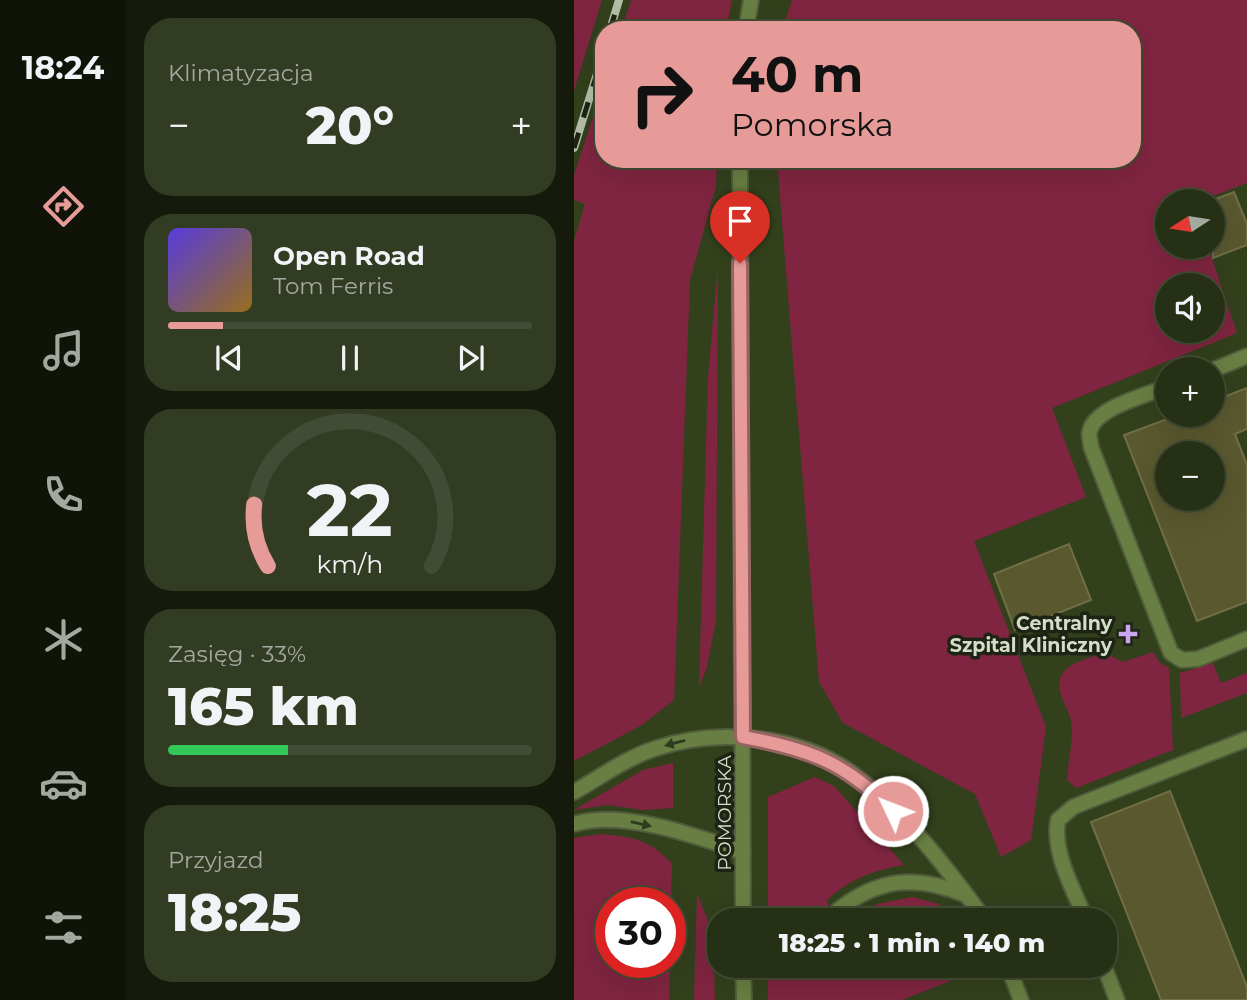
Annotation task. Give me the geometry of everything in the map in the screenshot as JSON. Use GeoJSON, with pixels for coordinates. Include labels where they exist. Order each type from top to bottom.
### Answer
{"type":"FeatureCollection","features":[{"type":"Feature","properties":{"kind":"street"},"geometry":{"type":"LineString","coordinates":[[748,21],[751,0]]}},
{"type":"Feature","properties":{"kind":"street","name":"POMORSKA"},"geometry":{"type":"LineString","coordinates":[[740,168],[743,908]]}},
{"type":"Feature","properties":{"kind":"street"},"geometry":{"type":"LineString","coordinates":[[1225,365],[1247,356]]}},
{"type":"Feature","properties":{"kind":"street"},"geometry":{"type":"LineString","coordinates":[[1155,392],[1111,409],[1097,419],[1089,431],[1091,447],[1171,653],[1182,660],[1198,659],[1247,639]]}},
{"type":"Feature","properties":{"kind":"street"},"geometry":{"type":"LineString","coordinates":[[574,792],[651,750],[688,740],[717,736],[743,737],[786,745],[822,757],[851,773],[879,796],[922,840],[976,908]]}},
{"type":"Feature","properties":{"kind":"street"},"geometry":{"type":"LineString","coordinates":[[1081,908],[1058,849],[1058,820],[1073,807],[1247,739]]}},
{"type":"Feature","properties":{"kind":"street"},"geometry":{"type":"LineString","coordinates":[[574,824],[615,818],[688,835],[743,852]]}},
{"type":"Feature","properties":{"kind":"street"},"geometry":{"type":"LineString","coordinates":[[840,908],[854,897],[888,884],[925,882],[946,886],[966,895]]}},
{"type":"Feature","properties":{"kind":"street"},"geometry":{"type":"LineString","coordinates":[[743,978],[744,1000]]}},
{"type":"Feature","properties":{"kind":"street"},"geometry":{"type":"LineString","coordinates":[[1013,978],[1021,1000]]}},
{"type":"Feature","properties":{"kind":"street"},"geometry":{"type":"LineString","coordinates":[[1109,978],[1117,1000]]}},
{"type":"Feature","properties":{"kind":"shaded area"},"geometry":{"type":"Polygon","coordinates":[[[574,0],[602,0],[595,21],[574,91],[574,0]]]}},
{"type":"Feature","properties":{"kind":"shaded area"},"geometry":{"type":"Polygon","coordinates":[[[631,0],[732,0],[728,21],[624,21],[631,0]]]}},
{"type":"Feature","properties":{"kind":"shaded area"},"geometry":{"type":"Polygon","coordinates":[[[792,0],[1247,0],[1247,183],[1225,191],[1225,189],[1155,189],[1155,259],[1212,259],[1217,273],[1155,273],[1155,343],[1212,343],[1178,357],[1155,357],[1155,366],[1052,408],[1086,497],[974,541],[1046,727],[1031,840],[1001,857],[975,794],[843,723],[819,682],[778,168],[1141,168],[1141,21],[786,21],[786,18],[792,0]]]}},
{"type":"Feature","properties":{"kind":"shaded area"},"geometry":{"type":"Polygon","coordinates":[[[595,111],[595,168],[717,168],[716,186],[690,280],[674,700],[642,725],[574,761],[574,241],[585,204],[574,200],[574,175],[595,111]]]}},
{"type":"Feature","properties":{"kind":"shaded area"},"geometry":{"type":"Polygon","coordinates":[[[718,266],[716,620],[707,667],[699,687],[708,376],[718,266]]]}},
{"type":"Feature","properties":{"kind":"shaded area"},"geometry":{"type":"Polygon","coordinates":[[[1225,297],[1237,333],[1225,338],[1225,297]]]}},
{"type":"Feature","properties":{"kind":"shaded area"},"geometry":{"type":"Polygon","coordinates":[[[1153,652],[1160,663],[1169,668],[1173,750],[1076,788],[1067,780],[1072,728],[1061,695],[1061,677],[1071,665],[1105,653],[1123,662],[1153,652]]]}},
{"type":"Feature","properties":{"kind":"shaded area"},"geometry":{"type":"Polygon","coordinates":[[[1213,663],[1221,683],[1247,673],[1247,693],[1181,718],[1180,673],[1213,663]]]}},
{"type":"Feature","properties":{"kind":"shaded area"},"geometry":{"type":"Polygon","coordinates":[[[673,763],[673,808],[643,810],[608,805],[574,810],[643,770],[673,763]]]}},
{"type":"Feature","properties":{"kind":"shaded area"},"geometry":{"type":"Polygon","coordinates":[[[815,777],[834,786],[904,865],[863,876],[845,886],[827,900],[830,908],[768,908],[768,797],[815,777]]]}},
{"type":"Feature","properties":{"kind":"shaded area"},"geometry":{"type":"Polygon","coordinates":[[[601,834],[622,836],[648,844],[672,864],[671,887],[595,887],[595,978],[670,978],[669,1000],[574,1000],[574,838],[601,834]]]}},
{"type":"Feature","properties":{"kind":"shaded area"},"geometry":{"type":"Polygon","coordinates":[[[697,894],[707,918],[707,978],[714,978],[715,1000],[694,1000],[697,894]]]}},
{"type":"Feature","properties":{"kind":"shaded area"},"geometry":{"type":"Polygon","coordinates":[[[912,897],[939,904],[943,908],[871,908],[877,904],[912,897]]]}},
{"type":"Feature","properties":{"kind":"shaded area"},"geometry":{"type":"Polygon","coordinates":[[[768,978],[958,978],[902,1000],[768,1000],[768,978]]]}},
{"type":"Feature","properties":{"kind":"building"},"geometry":{"type":"Polygon","coordinates":[[[1234,192],[1247,224],[1247,245],[1225,253],[1225,195],[1234,192]]]}},
{"type":"Feature","properties":{"kind":"building"},"geometry":{"type":"Polygon","coordinates":[[[1247,388],[1247,429],[1235,434],[1247,465],[1247,602],[1197,621],[1124,435],[1155,424],[1155,427],[1225,427],[1225,396],[1247,388]]]}},
{"type":"Feature","properties":{"kind":"building"},"geometry":{"type":"Polygon","coordinates":[[[1069,544],[1091,600],[1015,630],[994,574],[1069,544]]]}},
{"type":"Feature","properties":{"kind":"building"},"geometry":{"type":"Polygon","coordinates":[[[1170,791],[1247,987],[1247,1000],[1161,1000],[1091,822],[1170,791]]]}},
{"type":"Feature","properties":{"kind":"railway"},"geometry":{"type":"LineString","coordinates":[[613,21],[619,0]]}},
{"type":"Feature","properties":{"kind":"railway"},"geometry":{"type":"LineString","coordinates":[[574,148],[595,80]]}},
{"type":"Feature","properties":{"kind":"place","name":"Centralny Szpital Kliniczny"},"geometry":{"type":"Point","coordinates":[1128,634]}},
{"type":"Feature","properties":{"kind":"route"},"geometry":{"type":"LineString","coordinates":[[740,263],[743,737],[786,745],[822,757],[851,773],[893,811]]}}]}
